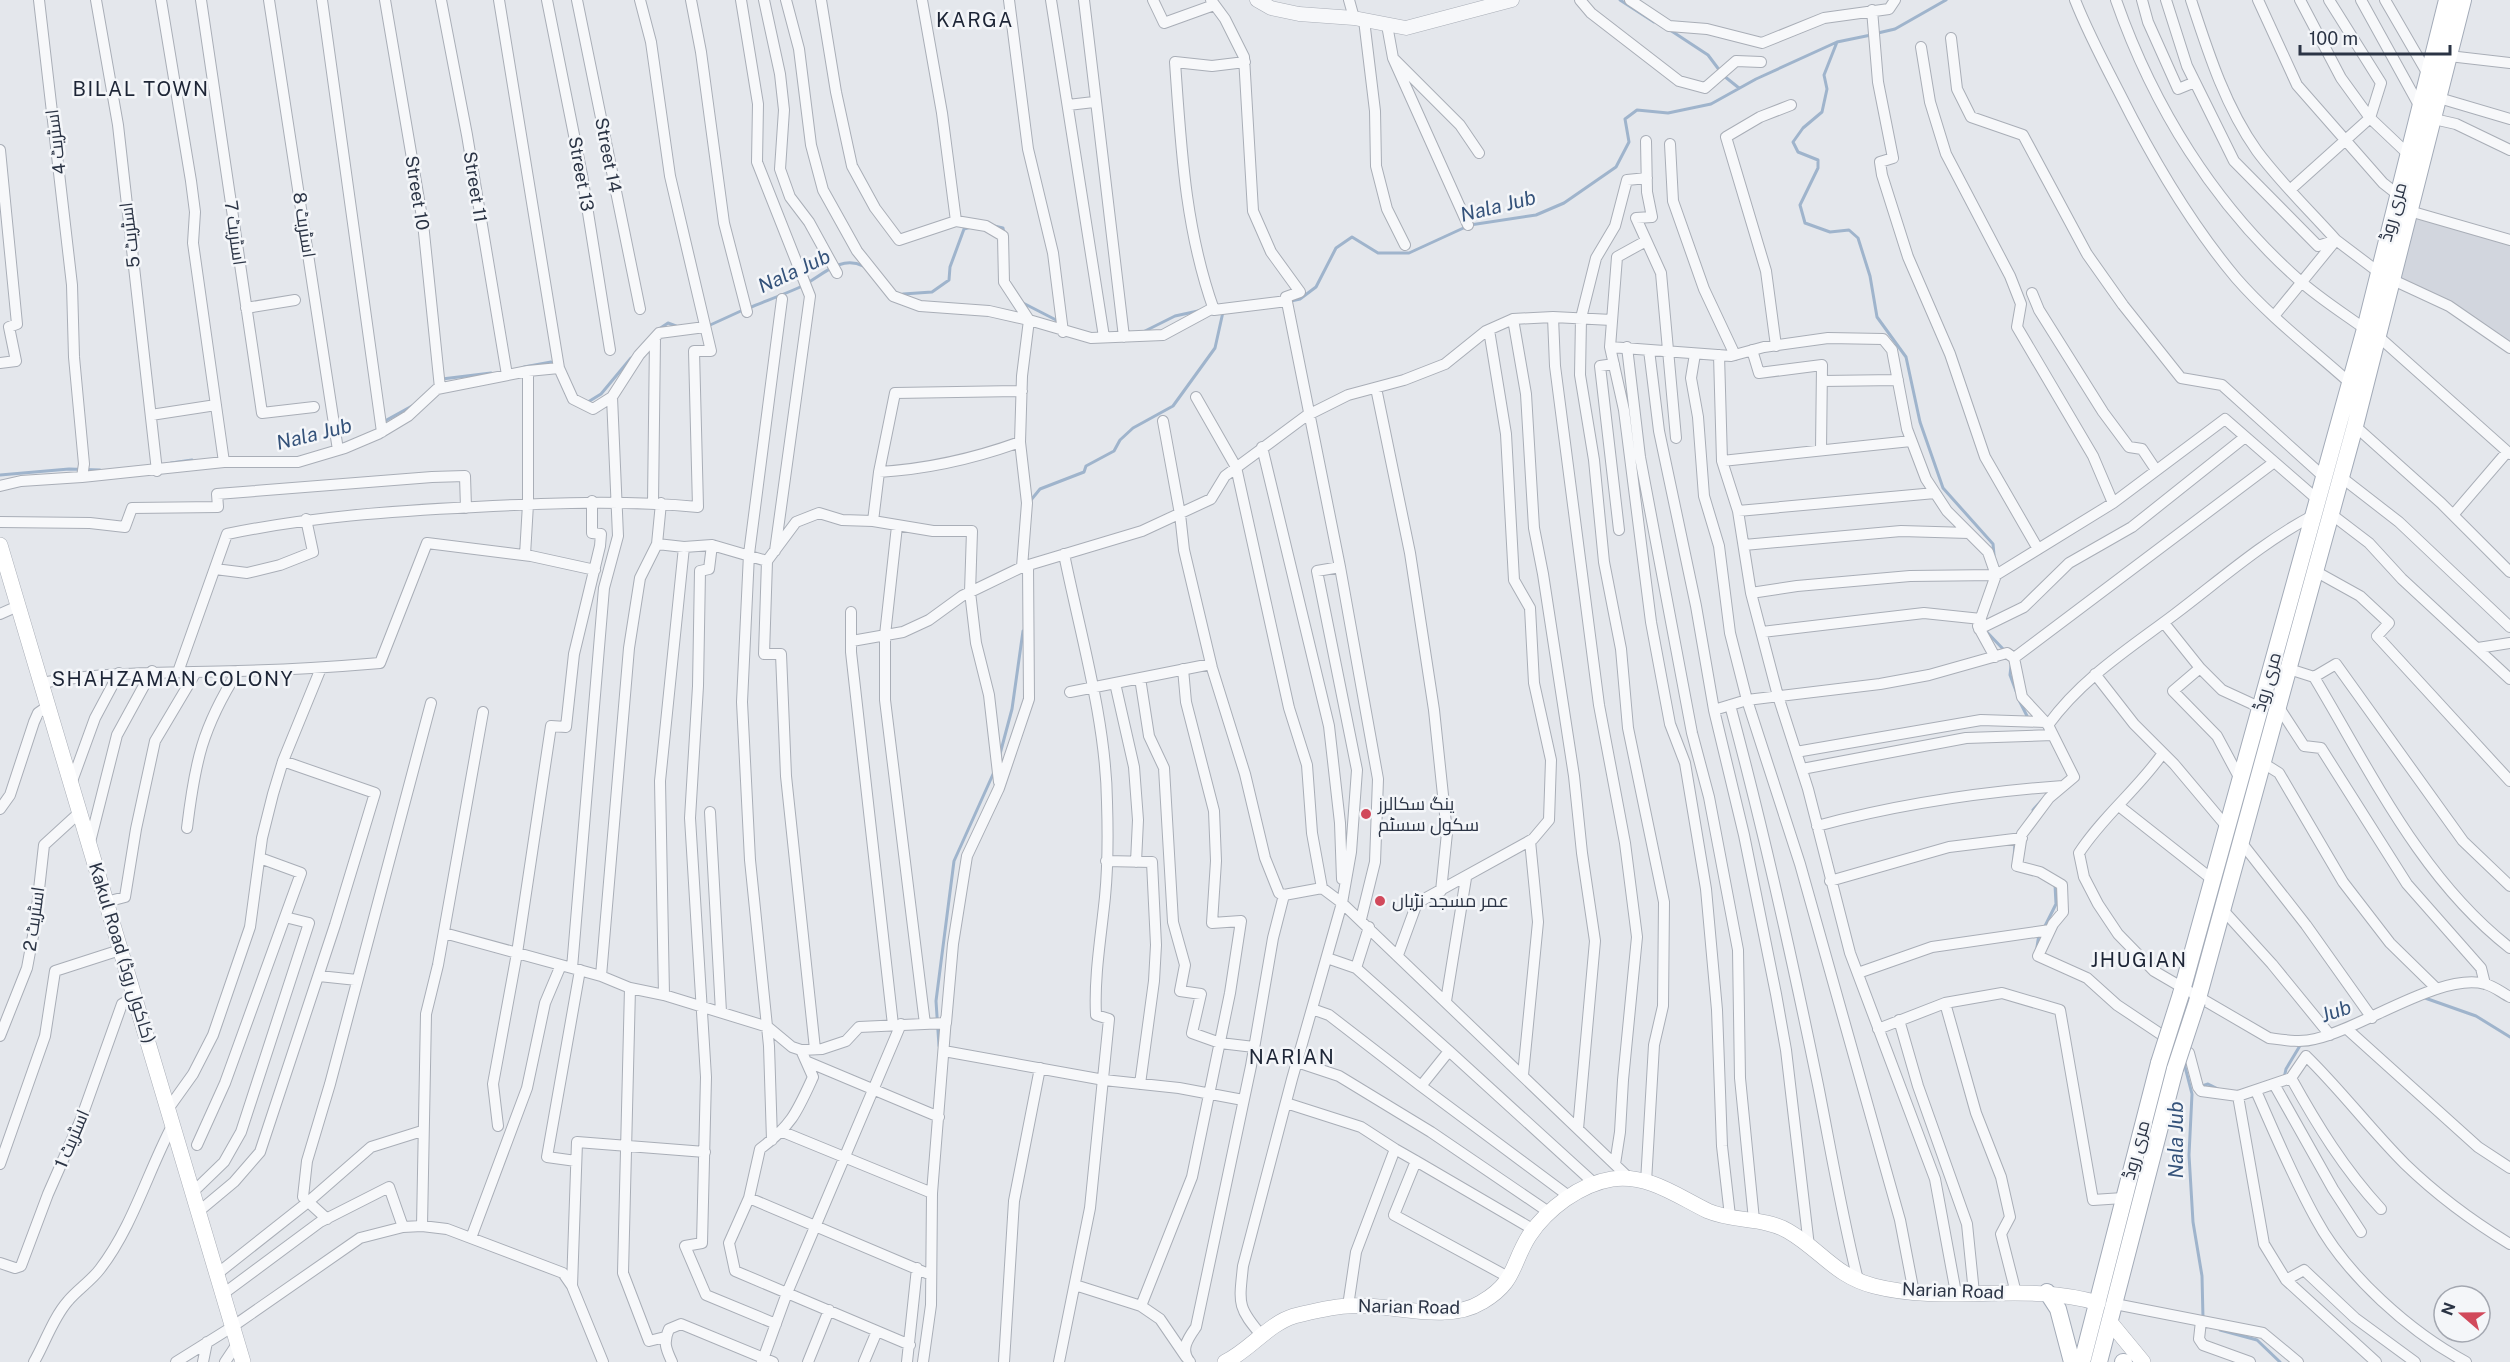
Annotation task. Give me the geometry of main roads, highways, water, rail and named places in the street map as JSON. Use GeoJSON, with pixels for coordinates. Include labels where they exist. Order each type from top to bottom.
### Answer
{"type":"FeatureCollection","features":[{"type":"Feature","properties":{"kind":"main road","name":"مری روڈ"},"geometry":{"type":"LineString","coordinates":[[2100,1362],[2175,1070],[2223,910],[2355,426],[2372,333],[2377,271],[2429,77],[2447,0]]}},
{"type":"Feature","properties":{"kind":"main road","name":"مری روڈ"},"geometry":{"type":"LineString","coordinates":[[2082,1362],[2159,1063],[2181,994],[2350,383],[2393,280],[2463,0]]}},
{"type":"Feature","properties":{"kind":"main road","name":"Kakul Road (کاکول روڈ)"},"geometry":{"type":"LineString","coordinates":[[0,545],[243,1362]]}},
{"type":"Feature","properties":{"kind":"main road"},"geometry":{"type":"LineString","coordinates":[[2267,679],[2287,676]]}},
{"type":"Feature","properties":{"kind":"main road","name":"Narian Road"},"geometry":{"type":"LineString","coordinates":[[1225,1362],[1292,1317],[1348,1306],[1431,1311],[1467,1309],[1489,1297],[1510,1278],[1534,1230],[1550,1213],[1570,1197],[1595,1184],[1629,1178],[1686,1197],[1708,1210],[1787,1230],[1844,1275],[1858,1280],[1914,1293],[2047,1292],[2098,1303]]}},
{"type":"Feature","properties":{"kind":"main road"},"geometry":{"type":"LineString","coordinates":[[2121,1204],[2138,1214]]}},
{"type":"Feature","properties":{"kind":"main road"},"geometry":{"type":"LineString","coordinates":[[2047,1292],[2058,1309],[2072,1362]]}},
{"type":"Feature","properties":{"kind":"main road"},"geometry":{"type":"LineString","coordinates":[[2110,1322],[2143,1362]]}},
{"type":"Feature","properties":{"kind":"waterway"},"geometry":{"type":"LineString","coordinates":[[1620,0],[1654,22]]}},
{"type":"Feature","properties":{"kind":"waterway","name":"Nala Jub"},"geometry":{"type":"LineString","coordinates":[[1878,33],[1895,29],[1946,0]]}},
{"type":"Feature","properties":{"kind":"waterway"},"geometry":{"type":"LineString","coordinates":[[1670,30],[1708,55],[1720,71]]}},
{"type":"Feature","properties":{"kind":"waterway","name":"Nala Jub"},"geometry":{"type":"LineString","coordinates":[[1291,301],[1300,299],[1316,287],[1336,248],[1352,237],[1378,253],[1409,253],[1470,225],[1536,215],[1564,203],[1616,167],[1629,142],[1625,119],[1637,110],[1668,113],[1711,104],[1756,79],[1837,42],[1871,35]]}},
{"type":"Feature","properties":{"kind":"waterway","name":"Nala Jub"},"geometry":{"type":"LineString","coordinates":[[1837,42],[1824,75],[1827,89],[1822,112],[1803,128],[1793,142],[1798,152],[1818,160],[1818,168],[1800,205],[1805,223],[1830,232],[1849,230],[1858,238],[1870,276],[1877,317],[1906,357],[1920,422],[1943,488],[1993,544],[1994,555]]}},
{"type":"Feature","properties":{"kind":"waterway"},"geometry":{"type":"LineString","coordinates":[[1724,76],[1739,88]]}},
{"type":"Feature","properties":{"kind":"waterway","name":"Nala Jub"},"geometry":{"type":"LineString","coordinates":[[994,226],[1003,228],[1004,233]]}},
{"type":"Feature","properties":{"kind":"waterway","name":"Nala Jub"},"geometry":{"type":"LineString","coordinates":[[903,294],[932,292],[949,280],[950,267],[964,229],[971,227]]}},
{"type":"Feature","properties":{"kind":"waterway","name":"Nala Jub"},"geometry":{"type":"LineString","coordinates":[[749,308],[798,288],[837,265],[854,263],[863,266]]}},
{"type":"Feature","properties":{"kind":"waterway","name":"Nala Jub"},"geometry":{"type":"LineString","coordinates":[[1023,303],[1060,322]]}},
{"type":"Feature","properties":{"kind":"waterway","name":"Nala Jub"},"geometry":{"type":"LineString","coordinates":[[708,326],[743,310]]}},
{"type":"Feature","properties":{"kind":"waterway","name":"Nala Jub"},"geometry":{"type":"LineString","coordinates":[[1143,332],[1175,316],[1198,311]]}},
{"type":"Feature","properties":{"kind":"waterway"},"geometry":{"type":"LineString","coordinates":[[1031,500],[1040,489],[1084,472],[1086,466],[1114,451],[1120,440],[1133,428],[1173,406],[1215,348],[1223,312]]}},
{"type":"Feature","properties":{"kind":"waterway","name":"Nala Jub"},"geometry":{"type":"LineString","coordinates":[[656,331],[668,323],[676,326]]}},
{"type":"Feature","properties":{"kind":"waterway","name":"Nala Jub"},"geometry":{"type":"LineString","coordinates":[[588,402],[601,394],[631,358]]}},
{"type":"Feature","properties":{"kind":"waterway","name":"Nala Jub"},"geometry":{"type":"LineString","coordinates":[[524,367],[551,362],[554,366]]}},
{"type":"Feature","properties":{"kind":"waterway","name":"Nala Jub"},"geometry":{"type":"LineString","coordinates":[[442,379],[491,373]]}},
{"type":"Feature","properties":{"kind":"waterway","name":"Nala Jub"},"geometry":{"type":"LineString","coordinates":[[383,422],[412,406]]}},
{"type":"Feature","properties":{"kind":"waterway","name":"Nala Jub"},"geometry":{"type":"LineString","coordinates":[[171,463],[192,460]]}},
{"type":"Feature","properties":{"kind":"waterway","name":"Nala Jub"},"geometry":{"type":"LineString","coordinates":[[0,475],[69,469],[100,470]]}},
{"type":"Feature","properties":{"kind":"waterway","name":"Nala Jub"},"geometry":{"type":"LineString","coordinates":[[1984,629],[2004,650]]}},
{"type":"Feature","properties":{"kind":"waterway"},"geometry":{"type":"LineString","coordinates":[[1000,754],[1012,709],[1023,631]]}},
{"type":"Feature","properties":{"kind":"waterway","name":"Nala Jub"},"geometry":{"type":"LineString","coordinates":[[2011,666],[2010,675],[2016,691]]}},
{"type":"Feature","properties":{"kind":"waterway","name":"Nala Jub"},"geometry":{"type":"LineString","coordinates":[[2019,700],[2028,718]]}},
{"type":"Feature","properties":{"kind":"waterway"},"geometry":{"type":"LineString","coordinates":[[939,1046],[936,1001],[954,861],[994,772]]}},
{"type":"Feature","properties":{"kind":"waterway","name":"Nala Jub"},"geometry":{"type":"LineString","coordinates":[[2033,810],[2044,798]]}},
{"type":"Feature","properties":{"kind":"waterway","name":"Nala Jub"},"geometry":{"type":"LineString","coordinates":[[2014,859],[2015,842]]}},
{"type":"Feature","properties":{"kind":"waterway","name":"Nala Jub"},"geometry":{"type":"LineString","coordinates":[[2045,926],[2056,904],[2055,885]]}},
{"type":"Feature","properties":{"kind":"waterway","name":"Nala Jub"},"geometry":{"type":"LineString","coordinates":[[2037,947],[2039,934]]}},
{"type":"Feature","properties":{"kind":"waterway","name":"Jub"},"geometry":{"type":"LineString","coordinates":[[2425,998],[2476,1016],[2510,1037]]}},
{"type":"Feature","properties":{"kind":"waterway","name":"Jub"},"geometry":{"type":"LineString","coordinates":[[2284,1078],[2286,1069],[2301,1044]]}},
{"type":"Feature","properties":{"kind":"waterway","name":"Nala Jub"},"geometry":{"type":"LineString","coordinates":[[2184,1063],[2192,1094],[2189,1155],[2193,1222],[2202,1276],[2203,1318]]}},
{"type":"Feature","properties":{"kind":"waterway","name":"Jub"},"geometry":{"type":"LineString","coordinates":[[2202,1086],[2208,1084],[2218,1089]]}},
{"type":"Feature","properties":{"kind":"waterway","name":"Nala Jub"},"geometry":{"type":"LineString","coordinates":[[2220,1330],[2257,1340],[2280,1362]]}},
{"type":"Feature","properties":{"kind":"place","name":"ینگ سکالرز سکول سسٹم"},"geometry":{"type":"Point","coordinates":[1366,814]}},
{"type":"Feature","properties":{"kind":"place","name":"عمر مسجد نڑیاں"},"geometry":{"type":"Point","coordinates":[1380,901]}},
{"type":"Feature","properties":{"kind":"district","name":"KARGA"},"geometry":{"type":"Point","coordinates":[975,20]}},
{"type":"Feature","properties":{"kind":"district","name":"BILAL TOWN"},"geometry":{"type":"Point","coordinates":[141,89]}},
{"type":"Feature","properties":{"kind":"district","name":"SHAHZAMAN COLONY"},"geometry":{"type":"Point","coordinates":[173,679]}},
{"type":"Feature","properties":{"kind":"district","name":"JHUGIAN"},"geometry":{"type":"Point","coordinates":[2139,960]}},
{"type":"Feature","properties":{"kind":"district","name":"NARIAN"},"geometry":{"type":"Point","coordinates":[1292,1057]}}]}
